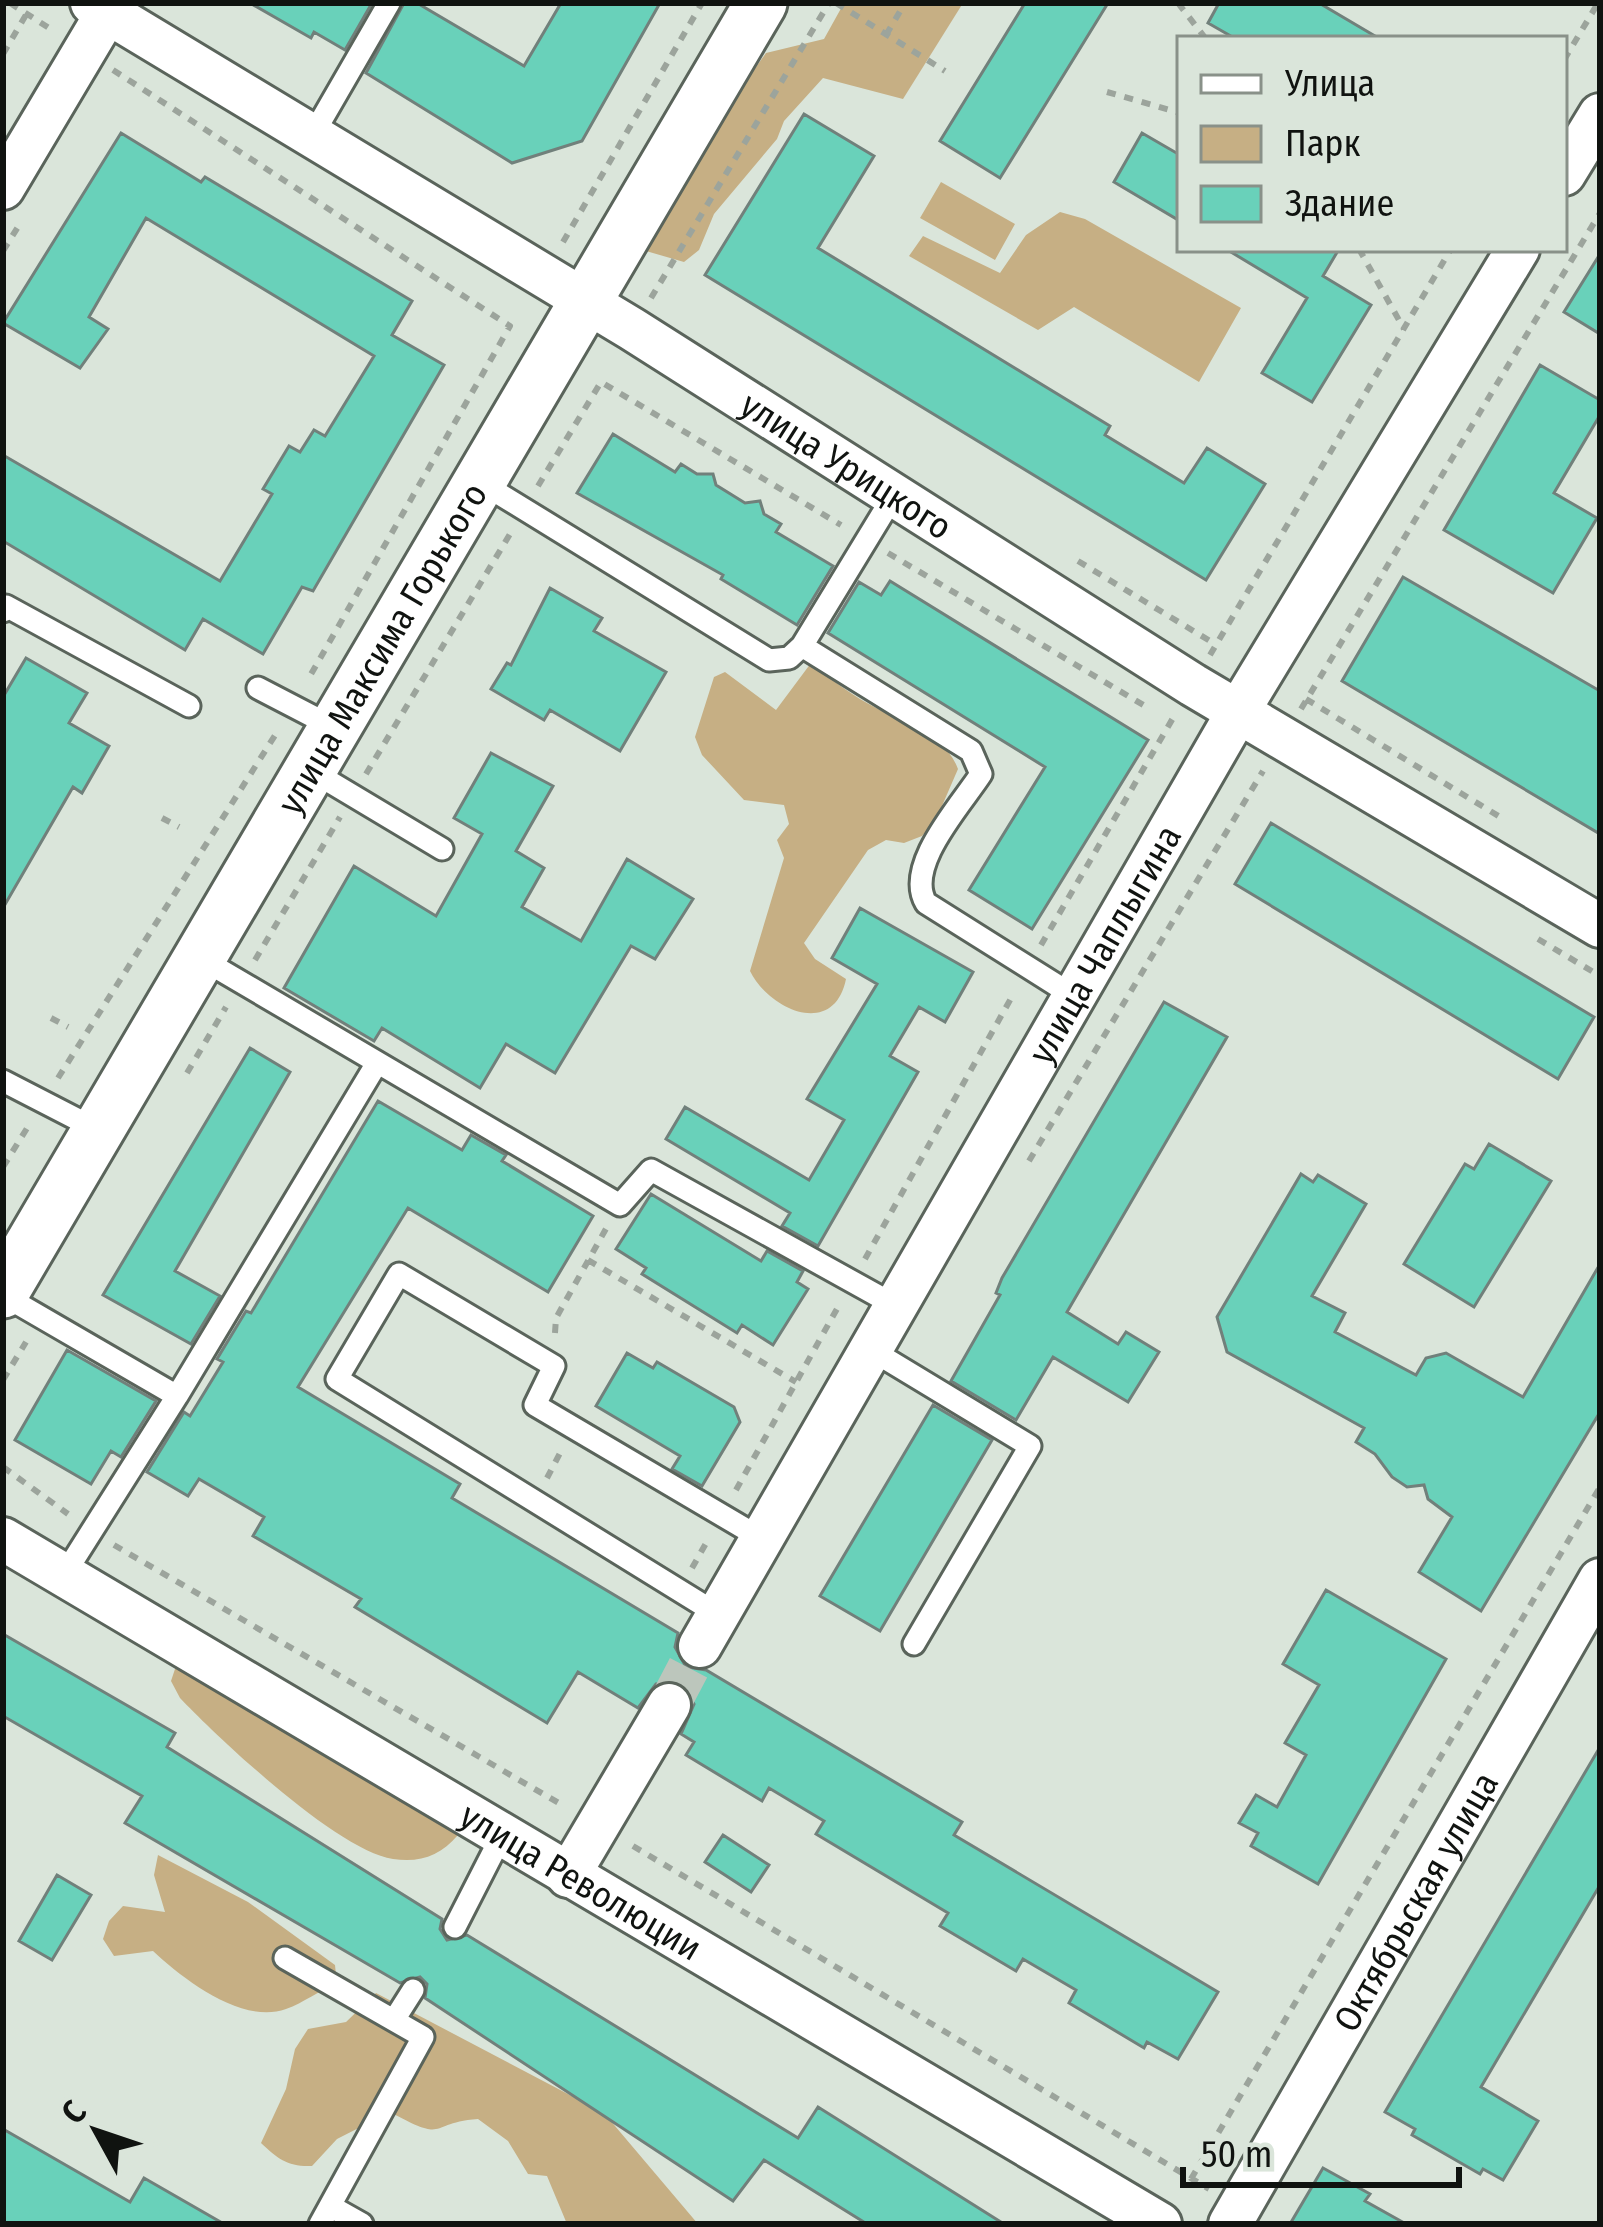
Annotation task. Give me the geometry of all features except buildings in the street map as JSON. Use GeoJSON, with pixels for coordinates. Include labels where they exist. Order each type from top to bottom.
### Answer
{"type":"FeatureCollection","features":[{"type":"Feature","properties":{"kind":"street","name":"улица Максима Горького"},"geometry":{"type":"LineString","coordinates":[[16,1302],[98,1130],[220,970],[322,750],[761,3]]}},
{"type":"Feature","properties":{"kind":"street","name":"улица Урицкого"},"geometry":{"type":"LineString","coordinates":[[103,6],[311,138],[585,302],[1193,685],[1600,926]]}},
{"type":"Feature","properties":{"kind":"street"},"geometry":{"type":"LineString","coordinates":[[3,188],[103,6]]}},
{"type":"Feature","properties":{"kind":"street"},"geometry":{"type":"LineString","coordinates":[[1567,169],[1600,115]]}},
{"type":"Feature","properties":{"kind":"street","name":"улица Чаплыгина"},"geometry":{"type":"LineString","coordinates":[[710,1631],[1240,710],[1516,252]]}},
{"type":"Feature","properties":{"kind":"street","name":"улица Революции"},"geometry":{"type":"LineString","coordinates":[[3,1539],[1160,2224]]}},
{"type":"Feature","properties":{"kind":"street","name":"Октябрьская улица"},"geometry":{"type":"LineString","coordinates":[[1229,2224],[1600,1580]]}},
{"type":"Feature","properties":{"kind":"street"},"geometry":{"type":"LineString","coordinates":[[568,1876],[669,1705]]}},
{"type":"Feature","properties":{"kind":"lane"},"geometry":{"type":"LineString","coordinates":[[311,138],[389,3]]}},
{"type":"Feature","properties":{"kind":"lane"},"geometry":{"type":"LineString","coordinates":[[479,482],[769,660],[788,658],[802,646],[894,495]]}},
{"type":"Feature","properties":{"kind":"lane"},"geometry":{"type":"LineString","coordinates":[[3,611],[6,606],[189,706]]}},
{"type":"Feature","properties":{"kind":"lane"},"geometry":{"type":"LineString","coordinates":[[802,646],[978,757],[980,774],[922,868],[919,892],[926,903],[1077,998]]}},
{"type":"Feature","properties":{"kind":"lane"},"geometry":{"type":"LineString","coordinates":[[258,688],[322,750],[442,849]]}},
{"type":"Feature","properties":{"kind":"lane"},"geometry":{"type":"LineString","coordinates":[[220,970],[620,1205],[651,1170],[898,1307]]}},
{"type":"Feature","properties":{"kind":"lane"},"geometry":{"type":"LineString","coordinates":[[64,1575],[377,1063]]}},
{"type":"Feature","properties":{"kind":"lane"},"geometry":{"type":"LineString","coordinates":[[3,1081],[98,1130]]}},
{"type":"Feature","properties":{"kind":"lane"},"geometry":{"type":"LineString","coordinates":[[710,1631],[678,1592],[337,1378],[399,1274],[554,1366],[536,1405],[724,1512],[764,1540]]}},
{"type":"Feature","properties":{"kind":"lane"},"geometry":{"type":"LineString","coordinates":[[16,1302],[177,1396]]}},
{"type":"Feature","properties":{"kind":"lane"},"geometry":{"type":"LineString","coordinates":[[873,1351],[1030,1446],[914,1644]]}},
{"type":"Feature","properties":{"kind":"lane"},"geometry":{"type":"LineString","coordinates":[[455,1927],[501,1837]]}},
{"type":"Feature","properties":{"kind":"lane"},"geometry":{"type":"LineString","coordinates":[[285,1958],[423,2037],[325,2215],[362,2224]]}},
{"type":"Feature","properties":{"kind":"lane"},"geometry":{"type":"LineString","coordinates":[[394,2020],[412,1990]]}},
{"type":"Feature","properties":{"kind":"path"},"geometry":{"type":"LineString","coordinates":[[3,54],[27,14],[10,3]]}},
{"type":"Feature","properties":{"kind":"path"},"geometry":{"type":"LineString","coordinates":[[560,247],[702,3]]}},
{"type":"Feature","properties":{"kind":"path"},"geometry":{"type":"LineString","coordinates":[[649,302],[833,3],[945,71]]}},
{"type":"Feature","properties":{"kind":"path"},"geometry":{"type":"LineString","coordinates":[[886,34],[905,3]]}},
{"type":"Feature","properties":{"kind":"path"},"geometry":{"type":"LineString","coordinates":[[1178,3],[1204,36]]}},
{"type":"Feature","properties":{"kind":"path"},"geometry":{"type":"LineString","coordinates":[[1567,55],[1598,3]]}},
{"type":"Feature","properties":{"kind":"path"},"geometry":{"type":"LineString","coordinates":[[114,71],[510,326],[220,970],[182,1081]]}},
{"type":"Feature","properties":{"kind":"path"},"geometry":{"type":"LineString","coordinates":[[1107,92],[1177,112]]}},
{"type":"Feature","properties":{"kind":"path"},"geometry":{"type":"LineString","coordinates":[[1027,1165],[1600,213]]}},
{"type":"Feature","properties":{"kind":"path"},"geometry":{"type":"LineString","coordinates":[[1361,252],[1403,329]]}},
{"type":"Feature","properties":{"kind":"path"},"geometry":{"type":"LineString","coordinates":[[678,1592],[1028,968],[1449,252]]}},
{"type":"Feature","properties":{"kind":"path"},"geometry":{"type":"LineString","coordinates":[[3,1167],[43,1102],[322,750],[525,509],[601,382]]}},
{"type":"Feature","properties":{"kind":"path"},"geometry":{"type":"LineString","coordinates":[[1306,699],[1522,830]]}},
{"type":"Feature","properties":{"kind":"path"},"geometry":{"type":"LineString","coordinates":[[162,818],[179,827]]}},
{"type":"Feature","properties":{"kind":"path"},"geometry":{"type":"LineString","coordinates":[[52,1018],[68,1027]]}},
{"type":"Feature","properties":{"kind":"path"},"geometry":{"type":"LineString","coordinates":[[554,1366],[556,1318],[620,1205]]}},
{"type":"Feature","properties":{"kind":"path"},"geometry":{"type":"LineString","coordinates":[[588,1260],[840,1409]]}},
{"type":"Feature","properties":{"kind":"path"},"geometry":{"type":"LineString","coordinates":[[3,1380],[16,1302]]}},
{"type":"Feature","properties":{"kind":"path"},"geometry":{"type":"LineString","coordinates":[[534,1503],[574,1426]]}},
{"type":"Feature","properties":{"kind":"path"},"geometry":{"type":"LineString","coordinates":[[1191,2179],[1600,1487]]}},
{"type":"Feature","properties":{"kind":"green space"},"geometry":{"type":"Polygon","coordinates":[[[844,3],[963,3],[903,99],[823,78],[714,214],[699,250],[684,262],[646,251],[638,233],[766,53],[824,39],[844,3]]]}},
{"type":"Feature","properties":{"kind":"green space"},"geometry":{"type":"Polygon","coordinates":[[[941,182],[1015,224],[995,260],[920,218],[941,182]]]}},
{"type":"Feature","properties":{"kind":"green space"},"geometry":{"type":"Polygon","coordinates":[[[1060,212],[1085,219],[1241,308],[1199,382],[1074,307],[1038,330],[909,256],[923,236],[1000,273],[1026,235],[1060,212]]]}},
{"type":"Feature","properties":{"kind":"green space"},"geometry":{"type":"Polygon","coordinates":[[[811,663],[860,699],[932,736],[958,769],[935,822],[922,836],[904,843],[886,840],[868,850],[804,943],[815,959],[846,979],[839,997],[816,1013],[786,1007],[750,971],[784,858],[777,840],[789,824],[784,805],[744,800],[702,755],[695,737],[714,677],[725,672],[776,710],[811,663]]]}},
{"type":"Feature","properties":{"kind":"green space"},"geometry":{"type":"Polygon","coordinates":[[[177,1663],[455,1815],[458,1835],[437,1853],[412,1860],[393,1859],[342,1836],[280,1791],[180,1698],[171,1681],[177,1663]]]}},
{"type":"Feature","properties":{"kind":"green space"},"geometry":{"type":"Polygon","coordinates":[[[158,1855],[248,1902],[335,1965],[337,1985],[286,2009],[251,2011],[197,1986],[153,1951],[114,1956],[103,1939],[109,1921],[123,1906],[165,1912],[154,1875],[158,1855]]]}},
{"type":"Feature","properties":{"kind":"green space"},"geometry":{"type":"Polygon","coordinates":[[[376,1993],[604,2113],[698,2224],[567,2224],[547,2176],[528,2174],[508,2141],[478,2119],[430,2129],[390,2112],[337,2139],[312,2166],[278,2158],[261,2143],[286,2089],[295,2049],[308,2029],[346,2022],[376,1993]]]}},
{"type":"Feature","properties":{"kind":"tunnel"},"geometry":{"type":"LineString","coordinates":[[669,1705],[700,1646]]}}]}
